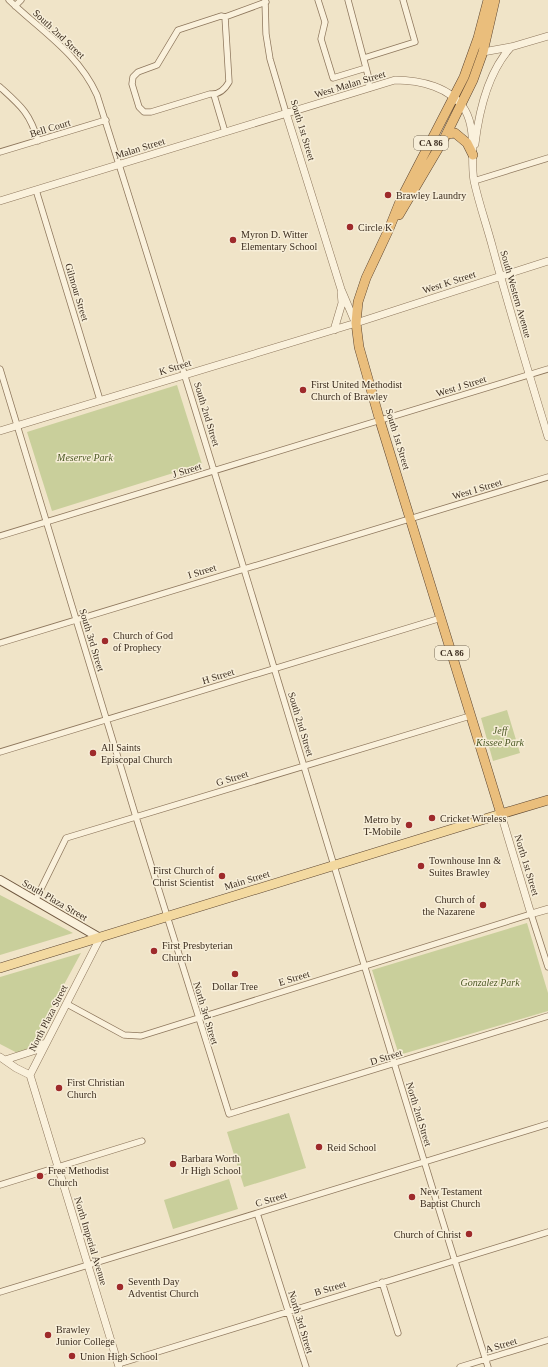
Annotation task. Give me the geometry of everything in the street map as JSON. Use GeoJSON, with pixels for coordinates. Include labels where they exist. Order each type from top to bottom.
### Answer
{"type":"FeatureCollection","features":[{"type":"Feature","properties":{"kind":"highway","name":"CA 86"},"geometry":{"type":"LineString","coordinates":[[356,323],[358,302],[366,278],[389,230],[401,199],[464,76],[478,38],[488,0]]}},
{"type":"Feature","properties":{"kind":"highway","name":"CA 86"},"geometry":{"type":"LineString","coordinates":[[389,230],[447,134],[461,105],[483,52],[495,0]]}},
{"type":"Feature","properties":{"kind":"highway"},"geometry":{"type":"LineString","coordinates":[[447,134],[455,133],[467,142],[473,155]]}},
{"type":"Feature","properties":{"kind":"highway","name":"South 1st Street"},"geometry":{"type":"LineString","coordinates":[[356,323],[359,347],[380,421],[501,814]]}},
{"type":"Feature","properties":{"kind":"highway"},"geometry":{"type":"LineString","coordinates":[[501,814],[548,800]]}},
{"type":"Feature","properties":{"kind":"main road","name":"Main Street"},"geometry":{"type":"LineString","coordinates":[[0,968],[501,814]]}},
{"type":"Feature","properties":{"kind":"main road","name":"South Plaza Street"},"geometry":{"type":"LineString","coordinates":[[0,880],[100,938]]}},
{"type":"Feature","properties":{"kind":"street","name":"South 2nd Street"},"geometry":{"type":"LineString","coordinates":[[9,0],[57,42],[79,64],[98,95],[185,374],[334,865]]}},
{"type":"Feature","properties":{"kind":"street"},"geometry":{"type":"LineString","coordinates":[[15,6],[21,0]]}},
{"type":"Feature","properties":{"kind":"street"},"geometry":{"type":"LineString","coordinates":[[318,0],[325,22],[321,39],[333,78],[366,68]]}},
{"type":"Feature","properties":{"kind":"street"},"geometry":{"type":"LineString","coordinates":[[348,0],[364,58],[369,79],[369,88]]}},
{"type":"Feature","properties":{"kind":"street"},"geometry":{"type":"LineString","coordinates":[[364,58],[415,42],[402,0]]}},
{"type":"Feature","properties":{"kind":"street"},"geometry":{"type":"LineString","coordinates":[[225,16],[229,82],[226,88],[214,95],[210,94],[151,112],[144,112],[139,107],[132,84],[133,77],[138,72],[158,65],[178,30],[225,16],[266,1]]}},
{"type":"Feature","properties":{"kind":"street","name":"South 1st Street"},"geometry":{"type":"LineString","coordinates":[[266,1],[266,34],[270,59],[341,289],[356,323]]}},
{"type":"Feature","properties":{"kind":"street"},"geometry":{"type":"LineString","coordinates":[[483,52],[511,47],[548,36]]}},
{"type":"Feature","properties":{"kind":"street","name":"South Western Avenue"},"geometry":{"type":"LineString","coordinates":[[473,155],[479,111],[502,58],[511,47]]}},
{"type":"Feature","properties":{"kind":"street","name":"West Malan Street"},"geometry":{"type":"LineString","coordinates":[[286,113],[396,80],[415,80],[432,85],[454,98],[461,105]]}},
{"type":"Feature","properties":{"kind":"street"},"geometry":{"type":"LineString","coordinates":[[0,87],[17,102],[30,117],[38,141]]}},
{"type":"Feature","properties":{"kind":"street"},"geometry":{"type":"LineString","coordinates":[[214,95],[225,132]]}},
{"type":"Feature","properties":{"kind":"street","name":"South Western Avenue"},"geometry":{"type":"LineString","coordinates":[[461,105],[470,123],[474,180],[500,276],[548,437]]}},
{"type":"Feature","properties":{"kind":"street","name":"Malan Street"},"geometry":{"type":"LineString","coordinates":[[0,201],[286,113]]}},
{"type":"Feature","properties":{"kind":"street","name":"Bell Court"},"geometry":{"type":"LineString","coordinates":[[0,152],[106,120]]}},
{"type":"Feature","properties":{"kind":"street"},"geometry":{"type":"LineString","coordinates":[[474,180],[548,158]]}},
{"type":"Feature","properties":{"kind":"street","name":"Gilmour Street"},"geometry":{"type":"LineString","coordinates":[[36,190],[100,400]]}},
{"type":"Feature","properties":{"kind":"street","name":"West K Street"},"geometry":{"type":"LineString","coordinates":[[356,323],[548,261]]}},
{"type":"Feature","properties":{"kind":"street"},"geometry":{"type":"LineString","coordinates":[[334,330],[342,303],[341,289]]}},
{"type":"Feature","properties":{"kind":"street","name":"K Street"},"geometry":{"type":"LineString","coordinates":[[0,431],[356,323]]}},
{"type":"Feature","properties":{"kind":"street","name":"South 3rd Street"},"geometry":{"type":"LineString","coordinates":[[0,369],[167,916]]}},
{"type":"Feature","properties":{"kind":"street","name":"West J Street"},"geometry":{"type":"LineString","coordinates":[[380,421],[548,370]]}},
{"type":"Feature","properties":{"kind":"street","name":"J Street"},"geometry":{"type":"LineString","coordinates":[[0,536],[380,421]]}},
{"type":"Feature","properties":{"kind":"street","name":"West I Street"},"geometry":{"type":"LineString","coordinates":[[410,519],[548,477]]}},
{"type":"Feature","properties":{"kind":"street","name":"I Street"},"geometry":{"type":"LineString","coordinates":[[0,643],[410,519]]}},
{"type":"Feature","properties":{"kind":"street","name":"H Street"},"geometry":{"type":"LineString","coordinates":[[0,752],[441,618]]}},
{"type":"Feature","properties":{"kind":"street","name":"G Street"},"geometry":{"type":"LineString","coordinates":[[35,901],[66,838],[470,716]]}},
{"type":"Feature","properties":{"kind":"street","name":"North 1st Street"},"geometry":{"type":"LineString","coordinates":[[501,814],[548,967]]}},
{"type":"Feature","properties":{"kind":"street","name":"North 2nd Street"},"geometry":{"type":"LineString","coordinates":[[334,865],[488,1367]]}},
{"type":"Feature","properties":{"kind":"street"},"geometry":{"type":"LineString","coordinates":[[531,914],[548,909]]}},
{"type":"Feature","properties":{"kind":"street","name":"E Street"},"geometry":{"type":"LineString","coordinates":[[67,1004],[124,1035],[141,1036],[531,914]]}},
{"type":"Feature","properties":{"kind":"street","name":"North 3rd Street"},"geometry":{"type":"LineString","coordinates":[[167,916],[229,1114]]}},
{"type":"Feature","properties":{"kind":"street","name":"North Plaza Street"},"geometry":{"type":"LineString","coordinates":[[30,1075],[45,1043],[67,1004],[100,938]]}},
{"type":"Feature","properties":{"kind":"street","name":"D Street"},"geometry":{"type":"LineString","coordinates":[[229,1114],[548,1016]]}},
{"type":"Feature","properties":{"kind":"street"},"geometry":{"type":"LineString","coordinates":[[2,1059],[36,1050],[45,1043]]}},
{"type":"Feature","properties":{"kind":"street"},"geometry":{"type":"LineString","coordinates":[[2,1059],[30,1075]]}},
{"type":"Feature","properties":{"kind":"street","name":"North Imperial Avenue"},"geometry":{"type":"LineString","coordinates":[[30,1075],[119,1365]]}},
{"type":"Feature","properties":{"kind":"street","name":"C Street"},"geometry":{"type":"LineString","coordinates":[[0,1292],[548,1124]]}},
{"type":"Feature","properties":{"kind":"street"},"geometry":{"type":"LineString","coordinates":[[0,1185],[142,1141]]}},
{"type":"Feature","properties":{"kind":"street","name":"North 3rd Street"},"geometry":{"type":"LineString","coordinates":[[257,1213],[306,1367]]}},
{"type":"Feature","properties":{"kind":"street","name":"B Street"},"geometry":{"type":"LineString","coordinates":[[119,1365],[289,1310],[548,1232]]}},
{"type":"Feature","properties":{"kind":"street"},"geometry":{"type":"LineString","coordinates":[[382,1282],[398,1333]]}},
{"type":"Feature","properties":{"kind":"street","name":"A Street"},"geometry":{"type":"LineString","coordinates":[[460,1367],[548,1340]]}},
{"type":"Feature","properties":{"kind":"green space","name":"Meserve Park"},"geometry":{"type":"Polygon","coordinates":[[[177,385],[202,464],[52,511],[27,432],[177,385]]]}},
{"type":"Feature","properties":{"kind":"green space","name":"Jeff Kissee Park"},"geometry":{"type":"Polygon","coordinates":[[[507,710],[520,753],[493,761],[481,718],[507,710]]]}},
{"type":"Feature","properties":{"kind":"green space"},"geometry":{"type":"Polygon","coordinates":[[[0,895],[73,933],[0,955],[0,895]]]}},
{"type":"Feature","properties":{"kind":"green space","name":"Gonzalez Park"},"geometry":{"type":"Polygon","coordinates":[[[527,923],[548,993],[548,1011],[399,1055],[372,970],[527,923]]]}},
{"type":"Feature","properties":{"kind":"green space"},"geometry":{"type":"Polygon","coordinates":[[[81,953],[25,1057],[0,1044],[0,977],[81,953]]]}},
{"type":"Feature","properties":{"kind":"green space"},"geometry":{"type":"Polygon","coordinates":[[[289,1113],[306,1168],[244,1187],[227,1132],[289,1113]]]}},
{"type":"Feature","properties":{"kind":"green space"},"geometry":{"type":"Polygon","coordinates":[[[229,1179],[238,1209],[173,1229],[164,1200],[229,1179]]]}},
{"type":"Feature","properties":{"kind":"place","name":"Brawley Laundry"},"geometry":{"type":"Point","coordinates":[388,195]}},
{"type":"Feature","properties":{"kind":"place","name":"Circle K"},"geometry":{"type":"Point","coordinates":[350,227]}},
{"type":"Feature","properties":{"kind":"place","name":"Myron D. Witter Elementary School"},"geometry":{"type":"Point","coordinates":[233,240]}},
{"type":"Feature","properties":{"kind":"place","name":"First United Methodist Church of Brawley"},"geometry":{"type":"Point","coordinates":[303,390]}},
{"type":"Feature","properties":{"kind":"place","name":"Church of God of Prophecy"},"geometry":{"type":"Point","coordinates":[105,641]}},
{"type":"Feature","properties":{"kind":"place","name":"All Saints Episcopal Church"},"geometry":{"type":"Point","coordinates":[93,753]}},
{"type":"Feature","properties":{"kind":"place","name":"Cricket Wireless"},"geometry":{"type":"Point","coordinates":[432,818]}},
{"type":"Feature","properties":{"kind":"place","name":"Metro by T-Mobile"},"geometry":{"type":"Point","coordinates":[409,825]}},
{"type":"Feature","properties":{"kind":"place","name":"Townhouse Inn & Suites Brawley"},"geometry":{"type":"Point","coordinates":[421,866]}},
{"type":"Feature","properties":{"kind":"place","name":"First Church of Christ Scientist"},"geometry":{"type":"Point","coordinates":[222,876]}},
{"type":"Feature","properties":{"kind":"place","name":"Church of the Nazarene"},"geometry":{"type":"Point","coordinates":[483,905]}},
{"type":"Feature","properties":{"kind":"place","name":"First Presbyterian Church"},"geometry":{"type":"Point","coordinates":[154,951]}},
{"type":"Feature","properties":{"kind":"place","name":"Dollar Tree"},"geometry":{"type":"Point","coordinates":[235,974]}},
{"type":"Feature","properties":{"kind":"place","name":"First Christian Church"},"geometry":{"type":"Point","coordinates":[59,1088]}},
{"type":"Feature","properties":{"kind":"place","name":"Reid School"},"geometry":{"type":"Point","coordinates":[319,1147]}},
{"type":"Feature","properties":{"kind":"place","name":"Barbara Worth Jr High School"},"geometry":{"type":"Point","coordinates":[173,1164]}},
{"type":"Feature","properties":{"kind":"place","name":"Free Methodist Church"},"geometry":{"type":"Point","coordinates":[40,1176]}},
{"type":"Feature","properties":{"kind":"place","name":"New Testament Baptist Church"},"geometry":{"type":"Point","coordinates":[412,1197]}},
{"type":"Feature","properties":{"kind":"place","name":"Church of Christ"},"geometry":{"type":"Point","coordinates":[469,1234]}},
{"type":"Feature","properties":{"kind":"place","name":"Seventh Day Adventist Church"},"geometry":{"type":"Point","coordinates":[120,1287]}},
{"type":"Feature","properties":{"kind":"place","name":"Brawley Junior College"},"geometry":{"type":"Point","coordinates":[48,1335]}},
{"type":"Feature","properties":{"kind":"place","name":"Union High School"},"geometry":{"type":"Point","coordinates":[72,1356]}}]}
